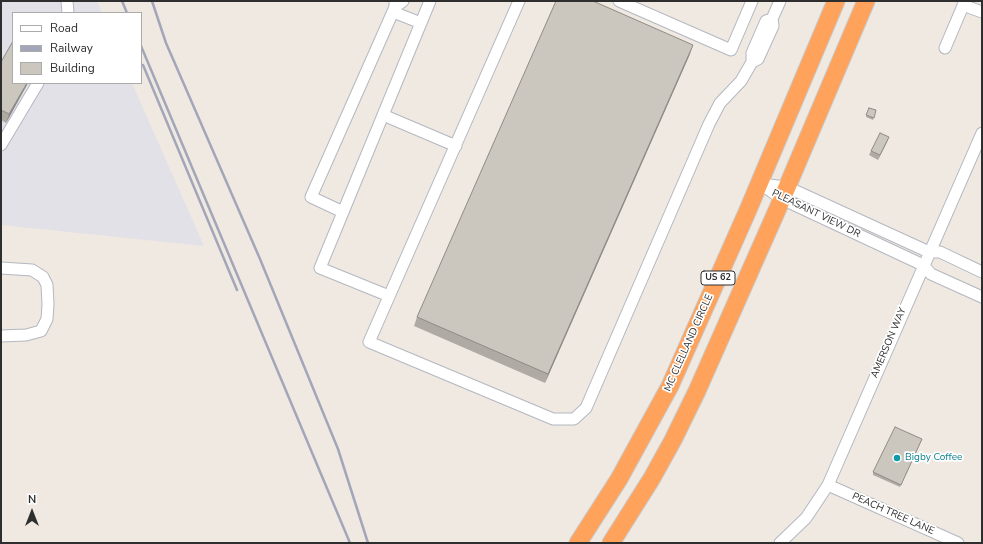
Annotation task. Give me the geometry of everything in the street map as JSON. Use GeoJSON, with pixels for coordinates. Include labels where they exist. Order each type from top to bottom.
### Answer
{"type":"FeatureCollection","features":[{"type":"Feature","properties":{"kind":"highway","name":"MC CLELLAND CIRCLE"},"geometry":{"type":"LineString","coordinates":[[578,543],[620,479],[670,386],[759,183],[836,1]]}},
{"type":"Feature","properties":{"kind":"highway","name":"US 62"},"geometry":{"type":"LineString","coordinates":[[611,543],[643,493],[676,434],[721,339],[785,193],[866,1]]}},
{"type":"Feature","properties":{"kind":"street"},"geometry":{"type":"LineString","coordinates":[[67,1],[68,12]]}},
{"type":"Feature","properties":{"kind":"street"},"geometry":{"type":"LineString","coordinates":[[389,296],[320,268],[430,1]]}},
{"type":"Feature","properties":{"kind":"street"},"geometry":{"type":"LineString","coordinates":[[520,1],[369,342],[553,420],[574,419],[586,408],[708,124],[720,103],[741,81],[752,62],[752,53],[766,21],[772,19],[780,1]]}},
{"type":"Feature","properties":{"kind":"street"},"geometry":{"type":"LineString","coordinates":[[619,1],[731,50],[752,1]]}},
{"type":"Feature","properties":{"kind":"street"},"geometry":{"type":"LineString","coordinates":[[945,48],[964,3],[982,12]]}},
{"type":"Feature","properties":{"kind":"street"},"geometry":{"type":"LineString","coordinates":[[343,212],[310,197],[397,5],[421,23]]}},
{"type":"Feature","properties":{"kind":"street"},"geometry":{"type":"LineString","coordinates":[[1,144],[37,84]]}},
{"type":"Feature","properties":{"kind":"street"},"geometry":{"type":"LineString","coordinates":[[383,115],[456,146]]}},
{"type":"Feature","properties":{"kind":"street","name":"AMERSON WAY"},"geometry":{"type":"LineString","coordinates":[[780,543],[806,518],[828,485],[982,133]]}},
{"type":"Feature","properties":{"kind":"street","name":"PLEASANT VIEW DR"},"geometry":{"type":"LineString","coordinates":[[759,183],[929,252],[940,252],[982,272]]}},
{"type":"Feature","properties":{"kind":"street","name":"PLEASANT VIEW DR"},"geometry":{"type":"LineString","coordinates":[[785,193],[923,265],[931,274],[982,297]]}},
{"type":"Feature","properties":{"kind":"street"},"geometry":{"type":"LineString","coordinates":[[1,268],[32,270],[44,276],[47,285],[48,304],[47,319],[41,331],[26,335],[1,336]]}},
{"type":"Feature","properties":{"kind":"street","name":"PEACH TREE LANE"},"geometry":{"type":"LineString","coordinates":[[828,485],[958,543]]}},
{"type":"Feature","properties":{"kind":"shaded area"},"geometry":{"type":"Polygon","coordinates":[[[1,1],[97,1],[102,12],[12,12],[12,84],[132,84],[204,246],[1,225],[1,1]]]}},
{"type":"Feature","properties":{"kind":"building"},"geometry":{"type":"Polygon","coordinates":[[[556,1],[593,1],[693,45],[548,374],[417,317],[556,1]]]}},
{"type":"Feature","properties":{"kind":"building"},"geometry":{"type":"Polygon","coordinates":[[[12,43],[12,84],[26,84],[9,114],[1,110],[1,62],[12,43]]]}},
{"type":"Feature","properties":{"kind":"building"},"geometry":{"type":"Polygon","coordinates":[[[869,108],[876,110],[874,118],[866,115],[869,108]]]}},
{"type":"Feature","properties":{"kind":"building"},"geometry":{"type":"Polygon","coordinates":[[[880,133],[889,137],[880,155],[871,151],[880,133]]]}},
{"type":"Feature","properties":{"kind":"building","name":"Bigby Coffee"},"geometry":{"type":"Polygon","coordinates":[[[895,427],[922,439],[901,485],[873,472],[895,427]]]}},
{"type":"Feature","properties":{"kind":"railway"},"geometry":{"type":"LineString","coordinates":[[122,1],[127,12]]}},
{"type":"Feature","properties":{"kind":"railway"},"geometry":{"type":"LineString","coordinates":[[152,1],[166,43],[260,259],[338,449],[368,543]]}},
{"type":"Feature","properties":{"kind":"railway"},"geometry":{"type":"LineString","coordinates":[[142,48],[350,543]]}},
{"type":"Feature","properties":{"kind":"railway"},"geometry":{"type":"LineString","coordinates":[[143,65],[237,290]]}},
{"type":"Feature","properties":{"kind":"place","name":"Bigby Coffee"},"geometry":{"type":"Point","coordinates":[897,458]}}]}
